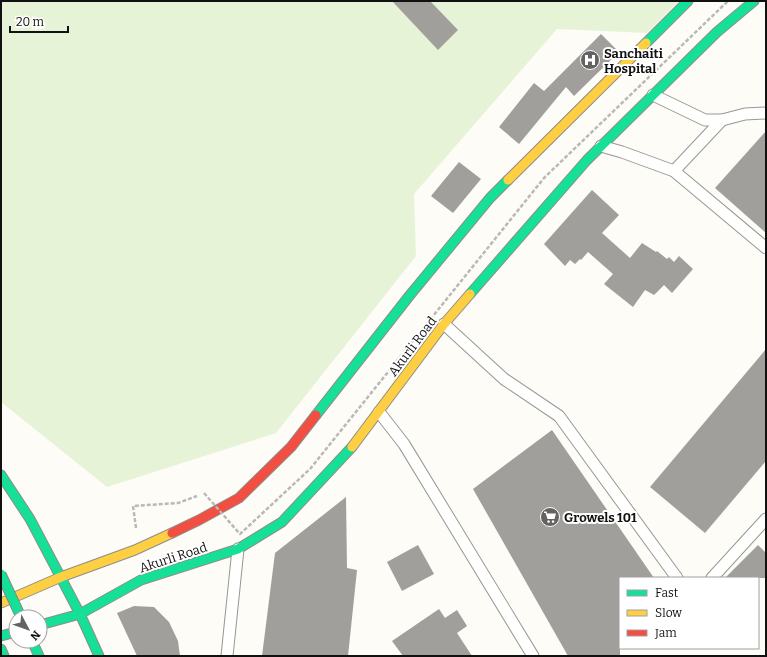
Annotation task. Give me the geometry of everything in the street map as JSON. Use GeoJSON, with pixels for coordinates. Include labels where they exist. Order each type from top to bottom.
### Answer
{"type":"FeatureCollection","features":[{"type":"Feature","properties":{"kind":"main road","name":"Akurli Road"},"geometry":{"type":"LineString","coordinates":[[1,604],[61,578],[135,550],[199,520],[239,498],[291,448],[410,295],[490,198],[688,1]]}},
{"type":"Feature","properties":{"kind":"main road","name":"Akurli Road"},"geometry":{"type":"LineString","coordinates":[[48,623],[80,614],[141,580],[238,549],[282,522],[354,445],[444,324],[548,202],[587,160],[717,32],[754,1]]}},
{"type":"Feature","properties":{"kind":"main road"},"geometry":{"type":"LineString","coordinates":[[1,475],[30,520],[80,614],[99,656]]}},
{"type":"Feature","properties":{"kind":"main road"},"geometry":{"type":"LineString","coordinates":[[1,574],[17,609]]}},
{"type":"Feature","properties":{"kind":"main road"},"geometry":{"type":"LineString","coordinates":[[1,649],[4,656]]}},
{"type":"Feature","properties":{"kind":"lane"},"geometry":{"type":"LineString","coordinates":[[653,95],[706,120],[722,120],[745,114],[766,114]]}},
{"type":"Feature","properties":{"kind":"lane"},"geometry":{"type":"LineString","coordinates":[[674,171],[722,120]]}},
{"type":"Feature","properties":{"kind":"lane"},"geometry":{"type":"LineString","coordinates":[[601,146],[674,171],[766,248]]}},
{"type":"Feature","properties":{"kind":"lane"},"geometry":{"type":"LineString","coordinates":[[444,324],[504,379],[559,416],[676,577]]}},
{"type":"Feature","properties":{"kind":"lane"},"geometry":{"type":"LineString","coordinates":[[379,412],[404,444],[533,656]]}},
{"type":"Feature","properties":{"kind":"lane"},"geometry":{"type":"LineString","coordinates":[[713,577],[766,519]]}},
{"type":"Feature","properties":{"kind":"lane"},"geometry":{"type":"LineString","coordinates":[[228,656],[238,549]]}},
{"type":"Feature","properties":{"kind":"path"},"geometry":{"type":"LineString","coordinates":[[133,506],[178,503],[204,493],[240,534],[310,469],[544,178],[728,1]]}},
{"type":"Feature","properties":{"kind":"green space"},"geometry":{"type":"Polygon","coordinates":[[[1,1],[679,1],[647,33],[557,29],[414,194],[416,256],[276,433],[107,487],[1,402],[1,1]]]}},
{"type":"Feature","properties":{"kind":"building"},"geometry":{"type":"Polygon","coordinates":[[[392,1],[430,1],[458,30],[438,50],[392,1]]]}},
{"type":"Feature","properties":{"kind":"building"},"geometry":{"type":"Polygon","coordinates":[[[601,34],[619,52],[574,96],[566,87],[519,144],[499,127],[534,83],[544,91],[601,34]]]}},
{"type":"Feature","properties":{"kind":"building"},"geometry":{"type":"Polygon","coordinates":[[[766,131],[766,233],[715,188],[766,131]]]}},
{"type":"Feature","properties":{"kind":"building"},"geometry":{"type":"Polygon","coordinates":[[[459,162],[481,179],[453,213],[431,196],[459,162]]]}},
{"type":"Feature","properties":{"kind":"building"},"geometry":{"type":"Polygon","coordinates":[[[592,190],[619,215],[602,233],[630,258],[642,243],[656,252],[657,251],[667,259],[669,257],[674,262],[679,256],[693,269],[672,293],[664,285],[654,295],[645,290],[633,307],[604,284],[613,274],[588,252],[575,264],[570,260],[565,266],[544,244],[592,190]]]}},
{"type":"Feature","properties":{"kind":"building"},"geometry":{"type":"Polygon","coordinates":[[[766,349],[766,461],[705,533],[650,487],[766,349]]]}},
{"type":"Feature","properties":{"kind":"building","name":"Growels 101"},"geometry":{"type":"Polygon","coordinates":[[[552,430],[653,577],[619,577],[620,656],[568,656],[473,489],[552,430]]]}},
{"type":"Feature","properties":{"kind":"building"},"geometry":{"type":"Polygon","coordinates":[[[346,497],[347,568],[357,570],[348,656],[262,656],[275,553],[346,497]]]}},
{"type":"Feature","properties":{"kind":"building"},"geometry":{"type":"Polygon","coordinates":[[[418,545],[434,574],[402,591],[387,562],[418,545]]]}},
{"type":"Feature","properties":{"kind":"building"},"geometry":{"type":"Polygon","coordinates":[[[758,545],[766,553],[766,578],[726,577],[758,545]]]}},
{"type":"Feature","properties":{"kind":"building"},"geometry":{"type":"Polygon","coordinates":[[[134,606],[154,607],[169,622],[178,641],[180,656],[137,656],[117,613],[134,606]]]}},
{"type":"Feature","properties":{"kind":"building"},"geometry":{"type":"Polygon","coordinates":[[[439,609],[445,618],[457,610],[467,626],[457,633],[472,656],[403,656],[392,641],[439,609]]]}},
{"type":"Feature","properties":{"kind":"traffic: fast"},"geometry":{"type":"LineString","coordinates":[[646,43],[688,1]]}},
{"type":"Feature","properties":{"kind":"traffic: fast"},"geometry":{"type":"LineString","coordinates":[[470,294],[587,160],[717,32],[754,1]]}},
{"type":"Feature","properties":{"kind":"traffic: fast"},"geometry":{"type":"LineString","coordinates":[[316,415],[410,295],[490,198],[508,180]]}},
{"type":"Feature","properties":{"kind":"traffic: fast"},"geometry":{"type":"LineString","coordinates":[[48,623],[80,614],[141,580],[238,549],[282,522],[352,447]]}},
{"type":"Feature","properties":{"kind":"traffic: fast"},"geometry":{"type":"LineString","coordinates":[[1,475],[30,519],[80,614],[99,656]]}},
{"type":"Feature","properties":{"kind":"traffic: fast"},"geometry":{"type":"LineString","coordinates":[[1,574],[17,609]]}},
{"type":"Feature","properties":{"kind":"traffic: fast"},"geometry":{"type":"LineString","coordinates":[[1,636],[8,634]]}},
{"type":"Feature","properties":{"kind":"traffic: fast"},"geometry":{"type":"LineString","coordinates":[[1,649],[4,656]]}},
{"type":"Feature","properties":{"kind":"traffic: fast"},"geometry":{"type":"LineString","coordinates":[[36,649],[39,656]]}},
{"type":"Feature","properties":{"kind":"traffic: slow"},"geometry":{"type":"LineString","coordinates":[[508,180],[646,43]]}},
{"type":"Feature","properties":{"kind":"traffic: slow"},"geometry":{"type":"LineString","coordinates":[[352,447],[444,324],[470,294]]}},
{"type":"Feature","properties":{"kind":"traffic: slow"},"geometry":{"type":"LineString","coordinates":[[1,603],[61,577],[135,550],[172,533]]}},
{"type":"Feature","properties":{"kind":"traffic: jam"},"geometry":{"type":"LineString","coordinates":[[172,533],[239,498],[291,447],[316,415]]}},
{"type":"Feature","properties":{"kind":"place","name":"Sanchaiti Hospital"},"geometry":{"type":"Point","coordinates":[590,60]}},
{"type":"Feature","properties":{"kind":"place","name":"Growels 101"},"geometry":{"type":"Point","coordinates":[550,517]}}]}
